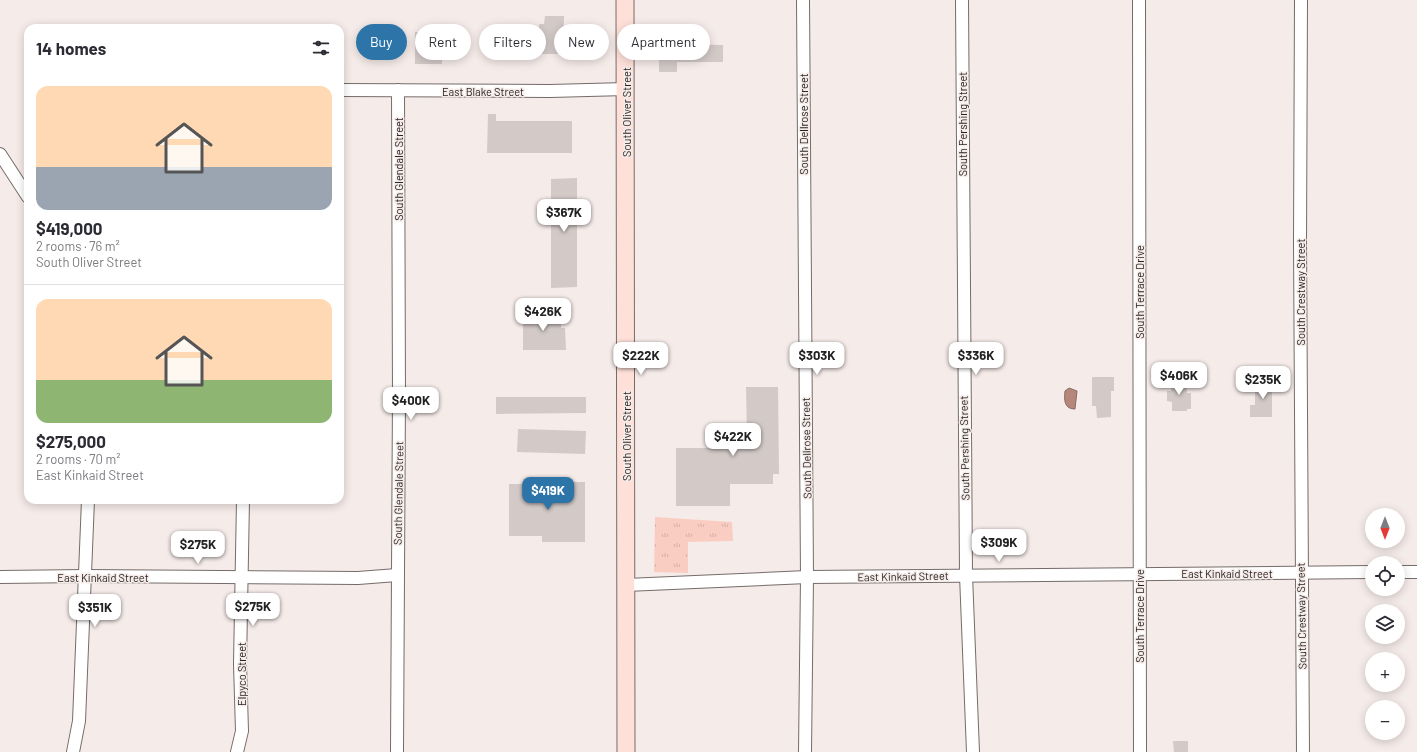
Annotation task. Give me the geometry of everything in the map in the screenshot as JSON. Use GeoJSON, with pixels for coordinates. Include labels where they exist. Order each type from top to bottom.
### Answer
{"type":"FeatureCollection","features":[{"type":"Feature","properties":{"kind":"main road","name":"South Oliver Street"},"geometry":{"type":"LineString","coordinates":[[625,0],[626,752]]}},
{"type":"Feature","properties":{"kind":"street","name":"South Dellrose Street"},"geometry":{"type":"LineString","coordinates":[[802,0],[807,577],[805,752]]}},
{"type":"Feature","properties":{"kind":"street","name":"South Pershing Street"},"geometry":{"type":"LineString","coordinates":[[962,0],[966,575],[973,752]]}},
{"type":"Feature","properties":{"kind":"street","name":"South Terrace Drive"},"geometry":{"type":"LineString","coordinates":[[1139,0],[1140,752]]}},
{"type":"Feature","properties":{"kind":"street","name":"South Crestway Street"},"geometry":{"type":"LineString","coordinates":[[1301,0],[1301,572],[1303,752]]}},
{"type":"Feature","properties":{"kind":"street","name":"East Blake Street"},"geometry":{"type":"LineString","coordinates":[[344,90],[550,91],[626,89]]}},
{"type":"Feature","properties":{"kind":"street","name":"South Glendale Street"},"geometry":{"type":"LineString","coordinates":[[397,752],[399,395],[398,90]]}},
{"type":"Feature","properties":{"kind":"street"},"geometry":{"type":"LineString","coordinates":[[0,154],[24,191]]}},
{"type":"Feature","properties":{"kind":"street"},"geometry":{"type":"LineString","coordinates":[[73,752],[79,721],[88,504]]}},
{"type":"Feature","properties":{"kind":"street","name":"Elpyco Street"},"geometry":{"type":"LineString","coordinates":[[237,752],[242,731],[240,664],[243,504]]}},
{"type":"Feature","properties":{"kind":"street","name":"East Kinkaid Street"},"geometry":{"type":"LineString","coordinates":[[626,585],[807,577],[1365,572]]}},
{"type":"Feature","properties":{"kind":"street"},"geometry":{"type":"LineString","coordinates":[[1405,572],[1417,572]]}},
{"type":"Feature","properties":{"kind":"street","name":"East Kinkaid Street"},"geometry":{"type":"LineString","coordinates":[[0,577],[85,576],[358,578],[397,575]]}},
{"type":"Feature","properties":{"kind":"green space"},"geometry":{"type":"Polygon","coordinates":[[[655,517],[732,522],[733,541],[688,542],[688,573],[654,572],[655,517]]]}},
{"type":"Feature","properties":{"kind":"shaded area"},"geometry":{"type":"Polygon","coordinates":[[[1069,388],[1077,391],[1075,409],[1071,409],[1066,403],[1065,391],[1069,388]]]}},
{"type":"Feature","properties":{"kind":"building"},"geometry":{"type":"Polygon","coordinates":[[[545,16],[564,16],[564,24],[554,24],[554,54],[546,54],[546,24],[544,24],[545,16]]]}},
{"type":"Feature","properties":{"kind":"building"},"geometry":{"type":"Polygon","coordinates":[[[710,45],[723,45],[723,62],[677,62],[677,72],[659,72],[659,60],[710,60],[710,45]]]}},
{"type":"Feature","properties":{"kind":"building"},"geometry":{"type":"Polygon","coordinates":[[[415,60],[442,60],[442,64],[415,64],[415,60]]]}},
{"type":"Feature","properties":{"kind":"building"},"geometry":{"type":"Polygon","coordinates":[[[488,114],[496,114],[496,121],[572,121],[572,153],[487,153],[488,114]]]}},
{"type":"Feature","properties":{"kind":"building"},"geometry":{"type":"Polygon","coordinates":[[[577,178],[577,287],[551,288],[551,179],[577,178]]]}},
{"type":"Feature","properties":{"kind":"building"},"geometry":{"type":"Polygon","coordinates":[[[561,313],[561,328],[565,328],[566,350],[523,350],[523,314],[561,313]]]}},
{"type":"Feature","properties":{"kind":"building"},"geometry":{"type":"Polygon","coordinates":[[[1092,377],[1114,377],[1114,391],[1111,391],[1111,417],[1097,418],[1096,406],[1092,406],[1092,377]]]}},
{"type":"Feature","properties":{"kind":"building"},"geometry":{"type":"Polygon","coordinates":[[[1259,378],[1272,378],[1272,417],[1250,417],[1250,405],[1255,405],[1255,391],[1259,391],[1259,378]]]}},
{"type":"Feature","properties":{"kind":"building"},"geometry":{"type":"Polygon","coordinates":[[[1171,380],[1187,380],[1187,393],[1191,393],[1191,409],[1187,409],[1187,411],[1172,411],[1172,402],[1167,401],[1167,391],[1171,391],[1171,380]]]}},
{"type":"Feature","properties":{"kind":"building"},"geometry":{"type":"Polygon","coordinates":[[[746,387],[778,387],[779,474],[773,474],[773,484],[730,484],[730,506],[676,506],[676,448],[730,448],[740,436],[747,436],[746,387]]]}},
{"type":"Feature","properties":{"kind":"building"},"geometry":{"type":"Polygon","coordinates":[[[496,397],[586,397],[586,413],[496,414],[496,397]]]}},
{"type":"Feature","properties":{"kind":"building"},"geometry":{"type":"Polygon","coordinates":[[[518,429],[586,431],[585,454],[517,452],[518,429]]]}},
{"type":"Feature","properties":{"kind":"building"},"geometry":{"type":"Polygon","coordinates":[[[542,482],[585,482],[585,542],[542,542],[542,536],[509,536],[509,484],[542,484],[542,482]]]}},
{"type":"Feature","properties":{"kind":"building"},"geometry":{"type":"Polygon","coordinates":[[[1173,741],[1188,741],[1188,752],[1174,752],[1173,741]]]}}]}
